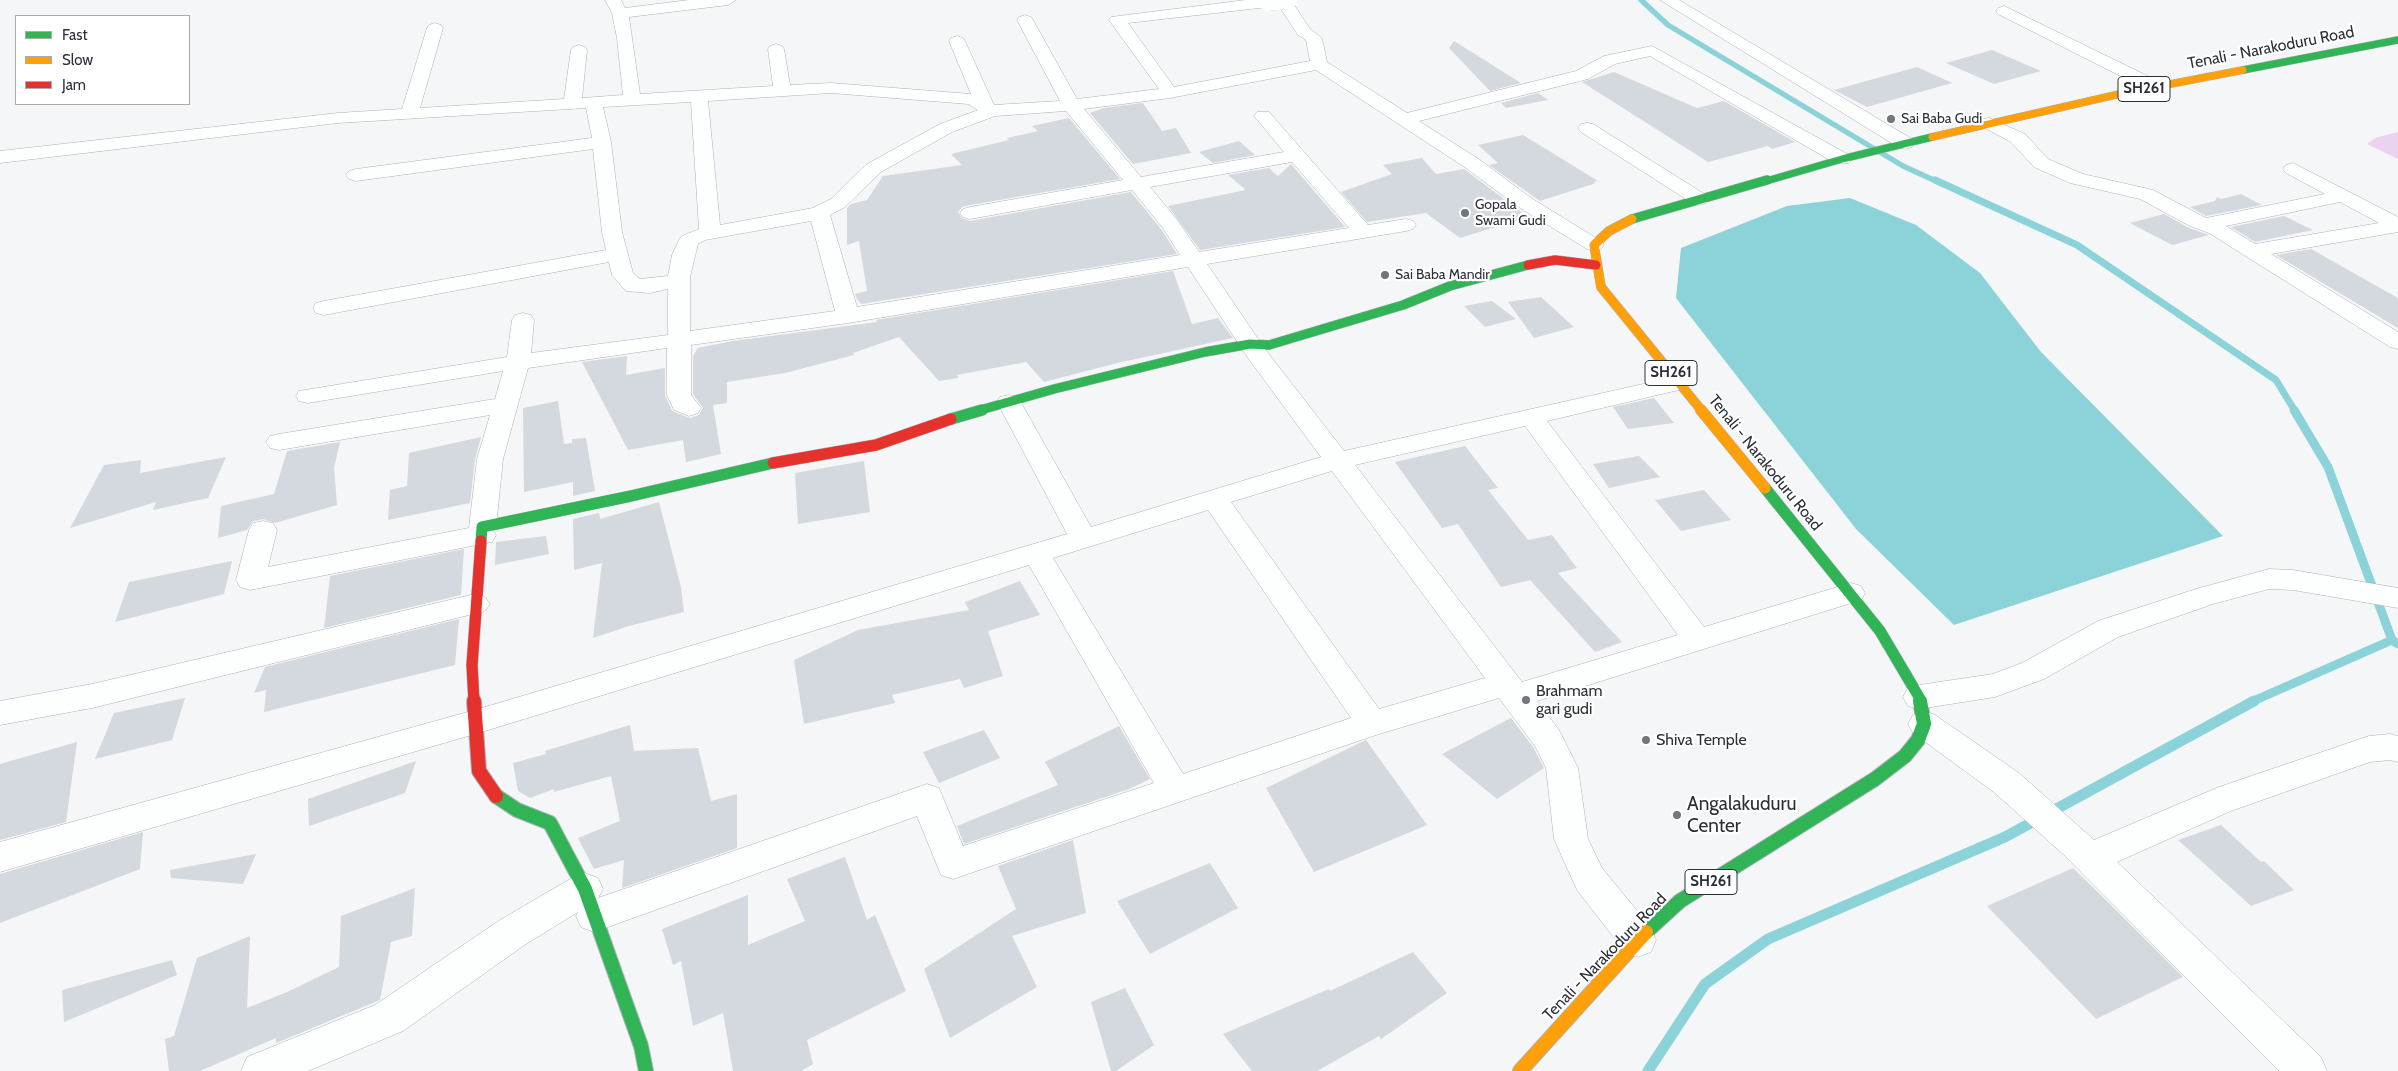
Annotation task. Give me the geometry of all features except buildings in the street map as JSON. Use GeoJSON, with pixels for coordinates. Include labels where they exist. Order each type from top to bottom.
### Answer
{"type":"FeatureCollection","features":[{"type":"Feature","properties":{"kind":"main road","name":"Tenali - Narakoduru Road"},"geometry":{"type":"LineString","coordinates":[[1520,1071],[1638,940],[1680,901],[1875,779],[1905,756],[1918,740],[1922,710],[1880,631],[1601,287],[1594,245],[1609,231],[1632,219],[1899,144],[2156,87],[2398,40]]}},
{"type":"Feature","properties":{"kind":"main road"},"geometry":{"type":"LineString","coordinates":[[646,1071],[641,1046],[590,902],[550,823],[517,810],[496,796],[479,771],[472,665],[475,604],[482,531],[786,460],[876,446],[944,421],[1009,402],[1204,352],[1250,344],[1269,345],[1403,305],[1450,286],[1516,267],[1555,260],[1596,265]]}},
{"type":"Feature","properties":{"kind":"street"},"geometry":{"type":"LineString","coordinates":[[632,100],[616,7],[728,0]]}},
{"type":"Feature","properties":{"kind":"street"},"geometry":{"type":"LineString","coordinates":[[1668,0],[1899,144]]}},
{"type":"Feature","properties":{"kind":"street"},"geometry":{"type":"LineString","coordinates":[[1170,93],[1117,20],[1285,1],[1304,32],[1314,38],[1319,64]]}},
{"type":"Feature","properties":{"kind":"street"},"geometry":{"type":"LineString","coordinates":[[2004,11],[2156,87]]}},
{"type":"Feature","properties":{"kind":"street"},"geometry":{"type":"LineString","coordinates":[[1025,20],[1070,105],[1171,225],[1250,344],[1336,461],[1548,738],[1562,768],[1571,838],[1589,879],[1638,940]]}},
{"type":"Feature","properties":{"kind":"street"},"geometry":{"type":"LineString","coordinates":[[410,113],[435,28]]}},
{"type":"Feature","properties":{"kind":"street"},"geometry":{"type":"LineString","coordinates":[[957,41],[989,109]]}},
{"type":"Feature","properties":{"kind":"street"},"geometry":{"type":"LineString","coordinates":[[776,49],[782,91]]}},
{"type":"Feature","properties":{"kind":"street"},"geometry":{"type":"LineString","coordinates":[[572,104],[579,50]]}},
{"type":"Feature","properties":{"kind":"street"},"geometry":{"type":"LineString","coordinates":[[1404,119],[1582,75],[1610,60],[1652,51],[1842,159]]}},
{"type":"Feature","properties":{"kind":"street"},"geometry":{"type":"LineString","coordinates":[[689,408],[683,405],[680,395],[679,281],[683,255],[690,240],[710,234],[819,213],[838,203],[874,168],[946,128],[989,109],[1070,105],[1170,93],[1319,64],[1473,164],[1524,202],[1594,245]]}},
{"type":"Feature","properties":{"kind":"street"},"geometry":{"type":"LineString","coordinates":[[0,157],[338,118],[831,88],[972,99],[989,109]]}},
{"type":"Feature","properties":{"kind":"street"},"geometry":{"type":"LineString","coordinates":[[698,96],[710,234]]}},
{"type":"Feature","properties":{"kind":"street"},"geometry":{"type":"LineString","coordinates":[[593,102],[602,142],[610,222],[623,275],[634,286],[650,286],[679,281]]}},
{"type":"Feature","properties":{"kind":"street"},"geometry":{"type":"LineString","coordinates":[[1263,116],[1362,232]]}},
{"type":"Feature","properties":{"kind":"street"},"geometry":{"type":"LineString","coordinates":[[1989,123],[2018,138],[2041,163],[2077,180],[2146,194],[2204,225],[2216,229],[2398,342]]}},
{"type":"Feature","properties":{"kind":"street"},"geometry":{"type":"LineString","coordinates":[[1587,128],[1699,199]]}},
{"type":"Feature","properties":{"kind":"street"},"geometry":{"type":"LineString","coordinates":[[356,175],[602,142]]}},
{"type":"Feature","properties":{"kind":"street"},"geometry":{"type":"LineString","coordinates":[[970,213],[1297,155]]}},
{"type":"Feature","properties":{"kind":"street"},"geometry":{"type":"LineString","coordinates":[[2293,169],[2398,226]]}},
{"type":"Feature","properties":{"kind":"street"},"geometry":{"type":"LineString","coordinates":[[2204,225],[2342,196]]}},
{"type":"Feature","properties":{"kind":"street"},"geometry":{"type":"LineString","coordinates":[[819,213],[848,316]]}},
{"type":"Feature","properties":{"kind":"street"},"geometry":{"type":"LineString","coordinates":[[308,396],[518,362],[848,316],[1193,258],[1406,225]]}},
{"type":"Feature","properties":{"kind":"street"},"geometry":{"type":"LineString","coordinates":[[2253,251],[2398,226]]}},
{"type":"Feature","properties":{"kind":"street"},"geometry":{"type":"LineString","coordinates":[[324,308],[617,254]]}},
{"type":"Feature","properties":{"kind":"street"},"geometry":{"type":"LineString","coordinates":[[263,530],[250,580],[482,531],[490,460],[518,362],[523,320]]}},
{"type":"Feature","properties":{"kind":"street"},"geometry":{"type":"LineString","coordinates":[[0,857],[475,722],[1336,461],[1679,383]]}},
{"type":"Feature","properties":{"kind":"street"},"geometry":{"type":"LineString","coordinates":[[1009,402],[1083,538]]}},
{"type":"Feature","properties":{"kind":"street"},"geometry":{"type":"LineString","coordinates":[[279,442],[506,405]]}},
{"type":"Feature","properties":{"kind":"street"},"geometry":{"type":"LineString","coordinates":[[1531,416],[1697,639]]}},
{"type":"Feature","properties":{"kind":"street"},"geometry":{"type":"LineString","coordinates":[[1213,497],[1372,724]]}},
{"type":"Feature","properties":{"kind":"street"},"geometry":{"type":"LineString","coordinates":[[1036,553],[1175,790]]}},
{"type":"Feature","properties":{"kind":"street"},"geometry":{"type":"LineString","coordinates":[[2307,1071],[2083,852],[1922,710],[2033,670],[2108,629],[2206,596],[2269,579],[2293,580],[2398,598]]}},
{"type":"Feature","properties":{"kind":"street"},"geometry":{"type":"LineString","coordinates":[[261,1071],[389,1018],[513,932],[590,902],[927,798],[953,864],[1372,724],[1510,690],[1697,639],[1851,593]]}},
{"type":"Feature","properties":{"kind":"street"},"geometry":{"type":"LineString","coordinates":[[0,713],[92,696],[475,604]]}},
{"type":"Feature","properties":{"kind":"street"},"geometry":{"type":"LineString","coordinates":[[2083,852],[2219,801],[2369,749],[2390,747],[2398,749]]}},
{"type":"Feature","properties":{"kind":"shaded area"},"geometry":{"type":"Polygon","coordinates":[[[2398,132],[2398,159],[2367,144],[2375,138],[2398,132]]]}},
{"type":"Feature","properties":{"kind":"water"},"geometry":{"type":"Polygon","coordinates":[[[1850,198],[1916,225],[1980,273],[2041,352],[2223,536],[1954,625],[1856,529],[1676,298],[1681,248],[1787,206],[1850,198]]]}},
{"type":"Feature","properties":{"kind":"waterway"},"geometry":{"type":"LineString","coordinates":[[1641,0],[1668,25],[1903,166],[1938,182]]}},
{"type":"Feature","properties":{"kind":"waterway"},"geometry":{"type":"LineString","coordinates":[[1935,180],[2077,245],[2276,380],[2295,411]]}},
{"type":"Feature","properties":{"kind":"waterway"},"geometry":{"type":"LineString","coordinates":[[2294,410],[2328,467],[2392,640]]}},
{"type":"Feature","properties":{"kind":"waterway"},"geometry":{"type":"LineString","coordinates":[[2251,702],[2392,640]]}},
{"type":"Feature","properties":{"kind":"waterway"},"geometry":{"type":"LineString","coordinates":[[2392,640],[2398,644]]}},
{"type":"Feature","properties":{"kind":"waterway"},"geometry":{"type":"LineString","coordinates":[[1648,1071],[1705,984],[1768,939],[2005,837],[2254,701]]}},
{"type":"Feature","properties":{"kind":"traffic: fast"},"geometry":{"type":"LineString","coordinates":[[2243,70],[2398,40]]}},
{"type":"Feature","properties":{"kind":"traffic: fast"},"geometry":{"type":"LineString","coordinates":[[1632,219],[1842,159],[1932,137]]}},
{"type":"Feature","properties":{"kind":"traffic: fast"},"geometry":{"type":"LineString","coordinates":[[951,419],[1054,389],[1205,352],[1250,344],[1269,345],[1403,305],[1450,286],[1528,265]]}},
{"type":"Feature","properties":{"kind":"traffic: fast"},"geometry":{"type":"LineString","coordinates":[[481,541],[482,527],[631,496],[773,463]]}},
{"type":"Feature","properties":{"kind":"traffic: fast"},"geometry":{"type":"LineString","coordinates":[[1646,932],[1680,901],[1875,779],[1905,756],[1918,740],[1924,724],[1919,697],[1880,631],[1765,488]]}},
{"type":"Feature","properties":{"kind":"traffic: fast"},"geometry":{"type":"LineString","coordinates":[[496,796],[517,810],[550,823],[585,889],[641,1046],[646,1071]]}},
{"type":"Feature","properties":{"kind":"traffic: slow"},"geometry":{"type":"LineString","coordinates":[[1932,137],[2124,93],[2243,70]]}},
{"type":"Feature","properties":{"kind":"traffic: slow"},"geometry":{"type":"LineString","coordinates":[[1632,219],[1609,231],[1594,245],[1601,287],[1765,488]]}},
{"type":"Feature","properties":{"kind":"traffic: slow"},"geometry":{"type":"LineString","coordinates":[[1520,1071],[1646,932]]}},
{"type":"Feature","properties":{"kind":"traffic: jam"},"geometry":{"type":"LineString","coordinates":[[1528,265],[1555,260],[1596,265]]}},
{"type":"Feature","properties":{"kind":"traffic: jam"},"geometry":{"type":"LineString","coordinates":[[773,463],[876,445],[951,419]]}},
{"type":"Feature","properties":{"kind":"traffic: jam"},"geometry":{"type":"LineString","coordinates":[[481,541],[472,665],[479,771],[496,796]]}},
{"type":"Feature","properties":{"kind":"place","name":"Sai Baba Gudi"},"geometry":{"type":"Point","coordinates":[1891,119]}},
{"type":"Feature","properties":{"kind":"place","name":"Gopala Swami Gudi"},"geometry":{"type":"Point","coordinates":[1465,213]}},
{"type":"Feature","properties":{"kind":"place","name":"Sai Baba Mandir"},"geometry":{"type":"Point","coordinates":[1385,275]}},
{"type":"Feature","properties":{"kind":"place","name":"Brahmam gari gudi"},"geometry":{"type":"Point","coordinates":[1526,700]}},
{"type":"Feature","properties":{"kind":"place","name":"Shiva Temple"},"geometry":{"type":"Point","coordinates":[1646,740]}},
{"type":"Feature","properties":{"kind":"place","name":"Angalakuduru Center"},"geometry":{"type":"Point","coordinates":[1677,815]}}]}
